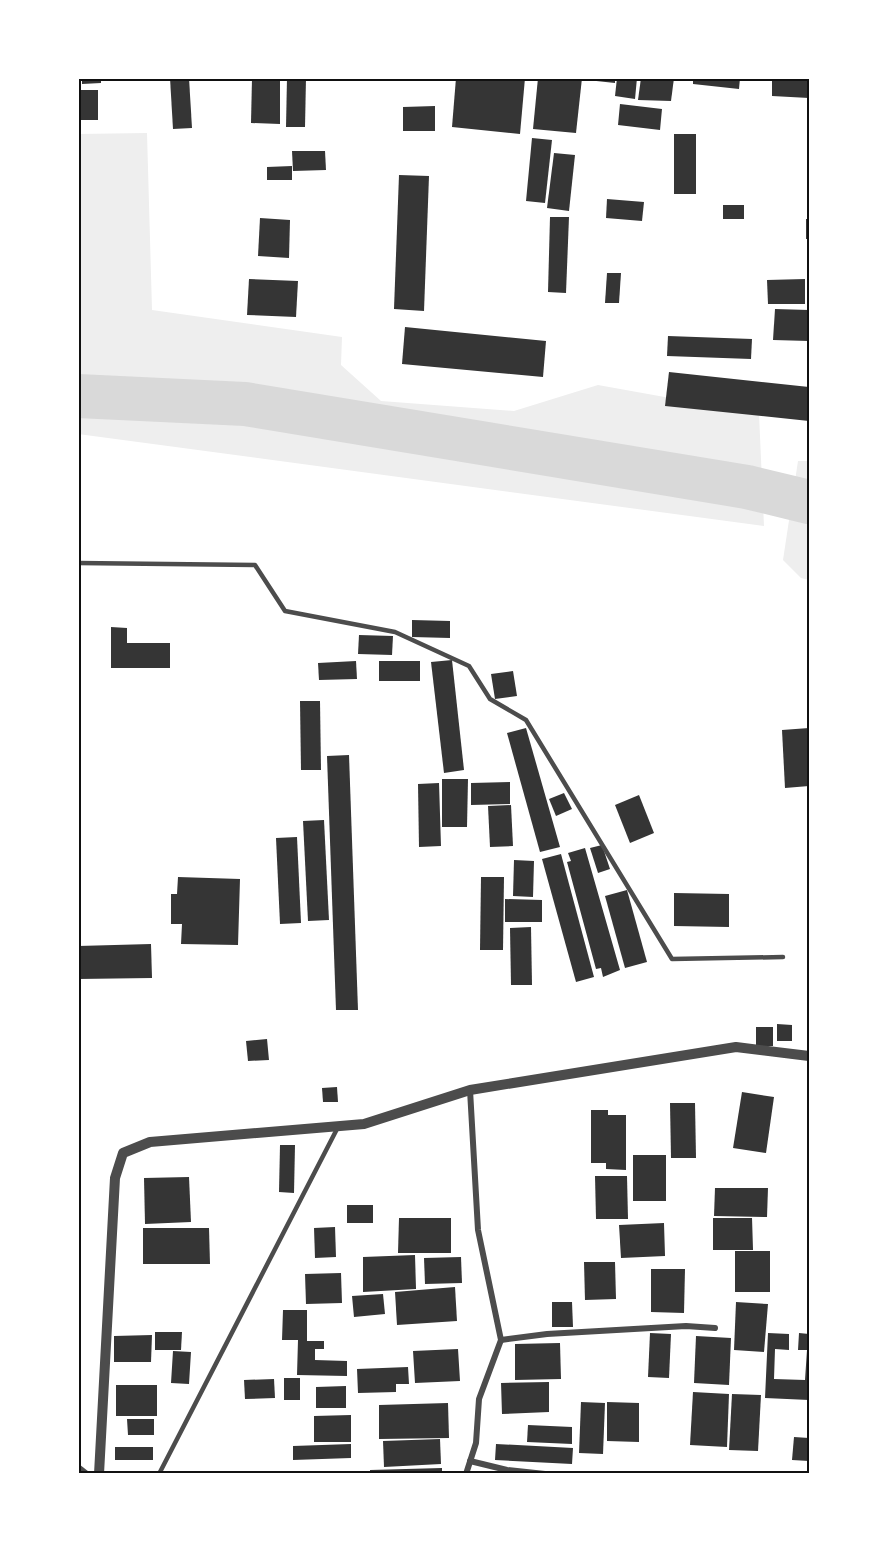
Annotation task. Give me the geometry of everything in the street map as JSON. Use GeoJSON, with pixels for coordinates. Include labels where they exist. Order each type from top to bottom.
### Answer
{"type":"FeatureCollection","features":[{"type":"Feature","properties":{"kind":"street"},"geometry":{"type":"LineString","coordinates":[[99,1474],[115,1178],[123,1153],[150,1142],[364,1124],[470,1090],[736,1047],[809,1056]]}},
{"type":"Feature","properties":{"kind":"street"},"geometry":{"type":"LineString","coordinates":[[466,1474],[476,1443],[479,1399],[501,1340],[478,1230],[470,1090]]}},
{"type":"Feature","properties":{"kind":"street"},"geometry":{"type":"LineString","coordinates":[[501,1340],[548,1334],[686,1326],[715,1328]]}},
{"type":"Feature","properties":{"kind":"street"},"geometry":{"type":"LineString","coordinates":[[470,1461],[507,1470],[545,1474]]}},
{"type":"Feature","properties":{"kind":"street"},"geometry":{"type":"LineString","coordinates":[[78,1467],[87,1474]]}},
{"type":"Feature","properties":{"kind":"lane"},"geometry":{"type":"LineString","coordinates":[[78,563],[255,565],[285,611],[395,632],[469,666],[490,699],[526,720],[672,959],[783,957]]}},
{"type":"Feature","properties":{"kind":"lane"},"geometry":{"type":"LineString","coordinates":[[159,1474],[338,1126]]}},
{"type":"Feature","properties":{"kind":"shaded area"},"geometry":{"type":"Polygon","coordinates":[[[147,133],[152,310],[342,337],[341,365],[381,401],[514,411],[598,385],[759,414],[764,526],[78,434],[78,134],[147,133]]]}},
{"type":"Feature","properties":{"kind":"shaded area"},"geometry":{"type":"Polygon","coordinates":[[[798,461],[809,461],[809,580],[801,578],[783,560],[798,461]]]}},
{"type":"Feature","properties":{"kind":"building"},"geometry":{"type":"Polygon","coordinates":[[[82,78],[101,78],[101,83],[82,84],[82,78]]]}},
{"type":"Feature","properties":{"kind":"building"},"geometry":{"type":"Polygon","coordinates":[[[170,78],[189,78],[192,128],[173,129],[170,78]]]}},
{"type":"Feature","properties":{"kind":"building"},"geometry":{"type":"Polygon","coordinates":[[[215,78],[247,78],[247,81],[215,80],[215,78]]]}},
{"type":"Feature","properties":{"kind":"building"},"geometry":{"type":"Polygon","coordinates":[[[252,78],[280,78],[280,124],[251,123],[252,78]]]}},
{"type":"Feature","properties":{"kind":"building"},"geometry":{"type":"Polygon","coordinates":[[[287,78],[306,78],[305,127],[286,127],[287,78]]]}},
{"type":"Feature","properties":{"kind":"building"},"geometry":{"type":"Polygon","coordinates":[[[456,78],[525,78],[520,134],[452,127],[456,78]]]}},
{"type":"Feature","properties":{"kind":"building"},"geometry":{"type":"Polygon","coordinates":[[[538,78],[582,78],[576,133],[533,129],[538,78]]]}},
{"type":"Feature","properties":{"kind":"building"},"geometry":{"type":"Polygon","coordinates":[[[587,78],[615,78],[615,83],[587,80],[587,78]]]}},
{"type":"Feature","properties":{"kind":"building"},"geometry":{"type":"Polygon","coordinates":[[[617,78],[637,78],[635,99],[615,96],[617,78]]]}},
{"type":"Feature","properties":{"kind":"building"},"geometry":{"type":"Polygon","coordinates":[[[641,78],[674,78],[671,101],[638,100],[641,78]]]}},
{"type":"Feature","properties":{"kind":"building"},"geometry":{"type":"Polygon","coordinates":[[[693,78],[740,78],[739,89],[693,84],[693,78]]]}},
{"type":"Feature","properties":{"kind":"building"},"geometry":{"type":"Polygon","coordinates":[[[772,78],[809,78],[809,98],[772,96],[772,78]]]}},
{"type":"Feature","properties":{"kind":"building"},"geometry":{"type":"Polygon","coordinates":[[[78,90],[98,90],[98,120],[78,120],[78,90]]]}},
{"type":"Feature","properties":{"kind":"building"},"geometry":{"type":"Polygon","coordinates":[[[620,104],[662,109],[660,130],[618,125],[620,104]]]}},
{"type":"Feature","properties":{"kind":"building"},"geometry":{"type":"Polygon","coordinates":[[[435,106],[435,131],[403,131],[403,107],[435,106]]]}},
{"type":"Feature","properties":{"kind":"building"},"geometry":{"type":"Polygon","coordinates":[[[674,134],[696,134],[696,194],[674,194],[674,134]]]}},
{"type":"Feature","properties":{"kind":"building"},"geometry":{"type":"Polygon","coordinates":[[[532,138],[552,140],[545,203],[526,201],[532,138]]]}},
{"type":"Feature","properties":{"kind":"building"},"geometry":{"type":"Polygon","coordinates":[[[292,151],[325,151],[326,170],[293,171],[292,151]]]}},
{"type":"Feature","properties":{"kind":"building"},"geometry":{"type":"Polygon","coordinates":[[[554,153],[575,155],[569,211],[547,208],[554,153]]]}},
{"type":"Feature","properties":{"kind":"building"},"geometry":{"type":"Polygon","coordinates":[[[292,166],[292,180],[267,180],[267,167],[292,166]]]}},
{"type":"Feature","properties":{"kind":"building"},"geometry":{"type":"Polygon","coordinates":[[[399,175],[429,176],[424,311],[394,309],[399,175]]]}},
{"type":"Feature","properties":{"kind":"building"},"geometry":{"type":"Polygon","coordinates":[[[607,199],[644,202],[642,221],[606,218],[607,199]]]}},
{"type":"Feature","properties":{"kind":"building"},"geometry":{"type":"Polygon","coordinates":[[[723,205],[744,205],[744,219],[723,219],[723,205]]]}},
{"type":"Feature","properties":{"kind":"building"},"geometry":{"type":"Polygon","coordinates":[[[550,217],[569,217],[566,293],[548,292],[550,217]]]}},
{"type":"Feature","properties":{"kind":"building"},"geometry":{"type":"Polygon","coordinates":[[[260,218],[290,220],[289,258],[258,256],[260,218]]]}},
{"type":"Feature","properties":{"kind":"building"},"geometry":{"type":"Polygon","coordinates":[[[806,219],[809,219],[809,239],[806,239],[806,219]]]}},
{"type":"Feature","properties":{"kind":"building"},"geometry":{"type":"Polygon","coordinates":[[[607,273],[621,273],[619,303],[605,303],[607,273]]]}},
{"type":"Feature","properties":{"kind":"building"},"geometry":{"type":"Polygon","coordinates":[[[249,279],[298,281],[296,317],[247,315],[249,279]]]}},
{"type":"Feature","properties":{"kind":"building"},"geometry":{"type":"Polygon","coordinates":[[[805,279],[805,304],[768,304],[767,280],[805,279]]]}},
{"type":"Feature","properties":{"kind":"building"},"geometry":{"type":"Polygon","coordinates":[[[775,309],[809,310],[809,341],[773,340],[775,309]]]}},
{"type":"Feature","properties":{"kind":"building"},"geometry":{"type":"Polygon","coordinates":[[[405,327],[546,341],[543,377],[402,364],[405,327]]]}},
{"type":"Feature","properties":{"kind":"building"},"geometry":{"type":"Polygon","coordinates":[[[668,336],[752,339],[751,359],[667,356],[668,336]]]}},
{"type":"Feature","properties":{"kind":"building"},"geometry":{"type":"Polygon","coordinates":[[[669,372],[809,387],[809,421],[665,406],[669,372]]]}},
{"type":"Feature","properties":{"kind":"building"},"geometry":{"type":"Polygon","coordinates":[[[412,620],[450,621],[450,638],[412,637],[412,620]]]}},
{"type":"Feature","properties":{"kind":"building"},"geometry":{"type":"Polygon","coordinates":[[[111,627],[127,628],[127,643],[170,643],[170,668],[111,668],[111,627]]]}},
{"type":"Feature","properties":{"kind":"building"},"geometry":{"type":"Polygon","coordinates":[[[359,635],[393,636],[392,655],[358,654],[359,635]]]}},
{"type":"Feature","properties":{"kind":"building"},"geometry":{"type":"Polygon","coordinates":[[[452,660],[464,770],[444,773],[431,662],[452,660]]]}},
{"type":"Feature","properties":{"kind":"building"},"geometry":{"type":"Polygon","coordinates":[[[356,661],[357,679],[319,680],[318,663],[356,661]]]}},
{"type":"Feature","properties":{"kind":"building"},"geometry":{"type":"Polygon","coordinates":[[[379,661],[420,661],[420,681],[379,681],[379,661]]]}},
{"type":"Feature","properties":{"kind":"building"},"geometry":{"type":"Polygon","coordinates":[[[513,671],[517,696],[495,699],[491,674],[513,671]]]}},
{"type":"Feature","properties":{"kind":"building"},"geometry":{"type":"Polygon","coordinates":[[[300,701],[320,701],[321,770],[301,770],[300,701]]]}},
{"type":"Feature","properties":{"kind":"building"},"geometry":{"type":"Polygon","coordinates":[[[526,728],[560,847],[540,852],[507,733],[526,728]]]}},
{"type":"Feature","properties":{"kind":"building"},"geometry":{"type":"Polygon","coordinates":[[[809,728],[809,786],[785,788],[782,730],[809,728]]]}},
{"type":"Feature","properties":{"kind":"building"},"geometry":{"type":"Polygon","coordinates":[[[349,755],[358,1010],[336,1010],[327,756],[349,755]]]}},
{"type":"Feature","properties":{"kind":"building"},"geometry":{"type":"Polygon","coordinates":[[[442,779],[468,779],[467,827],[442,827],[442,779]]]}},
{"type":"Feature","properties":{"kind":"building"},"geometry":{"type":"Polygon","coordinates":[[[510,782],[510,804],[471,805],[471,783],[510,782]]]}},
{"type":"Feature","properties":{"kind":"building"},"geometry":{"type":"Polygon","coordinates":[[[439,783],[441,846],[419,847],[418,784],[439,783]]]}},
{"type":"Feature","properties":{"kind":"building"},"geometry":{"type":"Polygon","coordinates":[[[564,793],[572,809],[556,816],[549,799],[564,793]]]}},
{"type":"Feature","properties":{"kind":"building"},"geometry":{"type":"Polygon","coordinates":[[[639,795],[654,833],[630,843],[615,805],[639,795]]]}},
{"type":"Feature","properties":{"kind":"building"},"geometry":{"type":"Polygon","coordinates":[[[511,805],[513,846],[490,847],[488,806],[511,805]]]}},
{"type":"Feature","properties":{"kind":"building"},"geometry":{"type":"Polygon","coordinates":[[[324,820],[329,920],[308,921],[303,821],[324,820]]]}},
{"type":"Feature","properties":{"kind":"building"},"geometry":{"type":"Polygon","coordinates":[[[297,837],[301,923],[280,924],[276,838],[297,837]]]}},
{"type":"Feature","properties":{"kind":"building"},"geometry":{"type":"Polygon","coordinates":[[[602,845],[610,869],[598,873],[590,848],[602,845]]]}},
{"type":"Feature","properties":{"kind":"building"},"geometry":{"type":"Polygon","coordinates":[[[585,848],[620,970],[603,977],[601,968],[596,969],[567,862],[571,861],[568,853],[585,848]]]}},
{"type":"Feature","properties":{"kind":"building"},"geometry":{"type":"Polygon","coordinates":[[[561,854],[594,977],[576,982],[542,859],[561,854]]]}},
{"type":"Feature","properties":{"kind":"building"},"geometry":{"type":"Polygon","coordinates":[[[514,860],[534,861],[533,897],[513,896],[514,860]]]}},
{"type":"Feature","properties":{"kind":"building"},"geometry":{"type":"Polygon","coordinates":[[[178,877],[240,879],[238,945],[181,944],[182,924],[171,924],[171,894],[177,894],[178,877]]]}},
{"type":"Feature","properties":{"kind":"building"},"geometry":{"type":"Polygon","coordinates":[[[481,877],[504,877],[503,950],[480,950],[481,877]]]}},
{"type":"Feature","properties":{"kind":"building"},"geometry":{"type":"Polygon","coordinates":[[[627,890],[647,962],[625,968],[605,896],[627,890]]]}},
{"type":"Feature","properties":{"kind":"building"},"geometry":{"type":"Polygon","coordinates":[[[674,893],[729,894],[729,927],[674,926],[674,893]]]}},
{"type":"Feature","properties":{"kind":"building"},"geometry":{"type":"Polygon","coordinates":[[[505,899],[542,900],[542,922],[505,922],[505,899]]]}},
{"type":"Feature","properties":{"kind":"building"},"geometry":{"type":"Polygon","coordinates":[[[531,927],[532,985],[511,985],[510,928],[531,927]]]}},
{"type":"Feature","properties":{"kind":"building"},"geometry":{"type":"Polygon","coordinates":[[[151,944],[152,978],[78,979],[78,946],[151,944]]]}},
{"type":"Feature","properties":{"kind":"building"},"geometry":{"type":"Polygon","coordinates":[[[777,1024],[792,1025],[792,1041],[777,1041],[777,1024]]]}},
{"type":"Feature","properties":{"kind":"building"},"geometry":{"type":"Polygon","coordinates":[[[756,1027],[773,1027],[773,1046],[756,1046],[756,1027]]]}},
{"type":"Feature","properties":{"kind":"building"},"geometry":{"type":"Polygon","coordinates":[[[267,1039],[269,1060],[248,1061],[246,1041],[267,1039]]]}},
{"type":"Feature","properties":{"kind":"building"},"geometry":{"type":"Polygon","coordinates":[[[337,1087],[338,1102],[323,1102],[322,1088],[337,1087]]]}},
{"type":"Feature","properties":{"kind":"building"},"geometry":{"type":"Polygon","coordinates":[[[742,1092],[774,1097],[766,1153],[733,1148],[742,1092]]]}},
{"type":"Feature","properties":{"kind":"building"},"geometry":{"type":"Polygon","coordinates":[[[670,1103],[695,1103],[696,1158],[671,1158],[670,1103]]]}},
{"type":"Feature","properties":{"kind":"building"},"geometry":{"type":"Polygon","coordinates":[[[591,1110],[608,1110],[608,1115],[626,1115],[626,1170],[606,1169],[606,1163],[591,1163],[591,1110]]]}},
{"type":"Feature","properties":{"kind":"building"},"geometry":{"type":"Polygon","coordinates":[[[280,1145],[295,1145],[294,1193],[279,1192],[280,1145]]]}},
{"type":"Feature","properties":{"kind":"building"},"geometry":{"type":"Polygon","coordinates":[[[633,1155],[666,1155],[666,1201],[633,1201],[633,1155]]]}},
{"type":"Feature","properties":{"kind":"building"},"geometry":{"type":"Polygon","coordinates":[[[595,1176],[627,1176],[628,1219],[596,1219],[595,1176]]]}},
{"type":"Feature","properties":{"kind":"building"},"geometry":{"type":"Polygon","coordinates":[[[189,1177],[191,1222],[145,1224],[144,1178],[189,1177]]]}},
{"type":"Feature","properties":{"kind":"building"},"geometry":{"type":"Polygon","coordinates":[[[715,1188],[768,1188],[767,1217],[714,1216],[715,1188]]]}},
{"type":"Feature","properties":{"kind":"building"},"geometry":{"type":"Polygon","coordinates":[[[347,1205],[373,1205],[373,1223],[347,1223],[347,1205]]]}},
{"type":"Feature","properties":{"kind":"building"},"geometry":{"type":"Polygon","coordinates":[[[399,1218],[451,1218],[451,1253],[398,1253],[399,1218]]]}},
{"type":"Feature","properties":{"kind":"building"},"geometry":{"type":"Polygon","coordinates":[[[713,1218],[752,1218],[753,1250],[713,1250],[713,1218]]]}},
{"type":"Feature","properties":{"kind":"building"},"geometry":{"type":"Polygon","coordinates":[[[664,1223],[665,1256],[621,1258],[619,1225],[664,1223]]]}},
{"type":"Feature","properties":{"kind":"building"},"geometry":{"type":"Polygon","coordinates":[[[335,1227],[336,1257],[315,1258],[314,1228],[335,1227]]]}},
{"type":"Feature","properties":{"kind":"building"},"geometry":{"type":"Polygon","coordinates":[[[143,1228],[209,1228],[210,1264],[143,1264],[143,1228]]]}},
{"type":"Feature","properties":{"kind":"building"},"geometry":{"type":"Polygon","coordinates":[[[735,1251],[770,1251],[770,1292],[735,1292],[735,1251]]]}},
{"type":"Feature","properties":{"kind":"building"},"geometry":{"type":"Polygon","coordinates":[[[415,1255],[416,1289],[363,1292],[363,1257],[415,1255]]]}},
{"type":"Feature","properties":{"kind":"building"},"geometry":{"type":"Polygon","coordinates":[[[461,1257],[462,1283],[425,1284],[424,1258],[461,1257]]]}},
{"type":"Feature","properties":{"kind":"building"},"geometry":{"type":"Polygon","coordinates":[[[584,1262],[615,1262],[616,1299],[585,1300],[584,1262]]]}},
{"type":"Feature","properties":{"kind":"building"},"geometry":{"type":"Polygon","coordinates":[[[651,1269],[685,1269],[684,1313],[651,1312],[651,1269]]]}},
{"type":"Feature","properties":{"kind":"building"},"geometry":{"type":"Polygon","coordinates":[[[341,1273],[342,1303],[306,1304],[305,1274],[341,1273]]]}},
{"type":"Feature","properties":{"kind":"building"},"geometry":{"type":"Polygon","coordinates":[[[455,1287],[457,1321],[397,1325],[395,1292],[455,1287]]]}},
{"type":"Feature","properties":{"kind":"building"},"geometry":{"type":"Polygon","coordinates":[[[383,1294],[385,1314],[354,1317],[352,1296],[383,1294]]]}},
{"type":"Feature","properties":{"kind":"building"},"geometry":{"type":"Polygon","coordinates":[[[552,1302],[572,1302],[573,1327],[552,1327],[552,1302]]]}},
{"type":"Feature","properties":{"kind":"building"},"geometry":{"type":"Polygon","coordinates":[[[736,1302],[768,1304],[764,1352],[734,1350],[736,1302]]]}},
{"type":"Feature","properties":{"kind":"building"},"geometry":{"type":"Polygon","coordinates":[[[283,1310],[307,1310],[307,1341],[324,1341],[324,1349],[315,1349],[315,1360],[347,1361],[347,1376],[297,1375],[298,1340],[282,1340],[283,1310]]]}},
{"type":"Feature","properties":{"kind":"building"},"geometry":{"type":"Polygon","coordinates":[[[155,1332],[182,1332],[181,1350],[155,1350],[155,1332]]]}},
{"type":"Feature","properties":{"kind":"building"},"geometry":{"type":"Polygon","coordinates":[[[650,1333],[671,1334],[669,1378],[648,1377],[650,1333]]]}},
{"type":"Feature","properties":{"kind":"building"},"geometry":{"type":"Polygon","coordinates":[[[768,1333],[789,1334],[789,1350],[775,1349],[774,1379],[805,1380],[807,1350],[798,1350],[799,1333],[809,1334],[809,1400],[765,1398],[768,1333]]]}},
{"type":"Feature","properties":{"kind":"building"},"geometry":{"type":"Polygon","coordinates":[[[152,1335],[151,1362],[114,1362],[114,1336],[152,1335]]]}},
{"type":"Feature","properties":{"kind":"building"},"geometry":{"type":"Polygon","coordinates":[[[696,1336],[731,1338],[729,1385],[694,1383],[696,1336]]]}},
{"type":"Feature","properties":{"kind":"building"},"geometry":{"type":"Polygon","coordinates":[[[560,1343],[561,1379],[515,1380],[515,1344],[560,1343]]]}},
{"type":"Feature","properties":{"kind":"building"},"geometry":{"type":"Polygon","coordinates":[[[458,1349],[460,1381],[415,1383],[413,1351],[458,1349]]]}},
{"type":"Feature","properties":{"kind":"building"},"geometry":{"type":"Polygon","coordinates":[[[173,1351],[191,1352],[189,1384],[171,1383],[173,1351]]]}},
{"type":"Feature","properties":{"kind":"building"},"geometry":{"type":"Polygon","coordinates":[[[408,1367],[409,1384],[396,1384],[396,1392],[358,1393],[357,1369],[408,1367]]]}},
{"type":"Feature","properties":{"kind":"building"},"geometry":{"type":"Polygon","coordinates":[[[284,1378],[300,1378],[300,1400],[284,1400],[284,1378]]]}},
{"type":"Feature","properties":{"kind":"building"},"geometry":{"type":"Polygon","coordinates":[[[274,1379],[275,1398],[245,1399],[244,1380],[274,1379]]]}},
{"type":"Feature","properties":{"kind":"building"},"geometry":{"type":"Polygon","coordinates":[[[549,1382],[549,1412],[502,1414],[501,1383],[549,1382]]]}},
{"type":"Feature","properties":{"kind":"building"},"geometry":{"type":"Polygon","coordinates":[[[116,1385],[157,1385],[157,1416],[116,1416],[116,1385]]]}},
{"type":"Feature","properties":{"kind":"building"},"geometry":{"type":"Polygon","coordinates":[[[346,1386],[346,1408],[316,1408],[316,1387],[346,1386]]]}},
{"type":"Feature","properties":{"kind":"building"},"geometry":{"type":"Polygon","coordinates":[[[693,1392],[729,1394],[727,1447],[690,1445],[693,1392]]]}},
{"type":"Feature","properties":{"kind":"building"},"geometry":{"type":"Polygon","coordinates":[[[732,1394],[761,1395],[758,1451],[729,1450],[732,1394]]]}},
{"type":"Feature","properties":{"kind":"building"},"geometry":{"type":"Polygon","coordinates":[[[581,1402],[605,1403],[603,1454],[579,1453],[581,1402]]]}},
{"type":"Feature","properties":{"kind":"building"},"geometry":{"type":"Polygon","coordinates":[[[607,1402],[639,1403],[639,1442],[607,1441],[607,1402]]]}},
{"type":"Feature","properties":{"kind":"building"},"geometry":{"type":"Polygon","coordinates":[[[448,1403],[449,1438],[379,1439],[379,1405],[448,1403]]]}},
{"type":"Feature","properties":{"kind":"building"},"geometry":{"type":"Polygon","coordinates":[[[351,1415],[351,1442],[314,1442],[314,1416],[351,1415]]]}},
{"type":"Feature","properties":{"kind":"building"},"geometry":{"type":"Polygon","coordinates":[[[127,1419],[154,1419],[154,1435],[128,1435],[127,1419]]]}},
{"type":"Feature","properties":{"kind":"building"},"geometry":{"type":"Polygon","coordinates":[[[528,1425],[572,1427],[572,1444],[527,1442],[528,1425]]]}},
{"type":"Feature","properties":{"kind":"building"},"geometry":{"type":"Polygon","coordinates":[[[794,1437],[809,1438],[809,1461],[792,1460],[794,1437]]]}},
{"type":"Feature","properties":{"kind":"building"},"geometry":{"type":"Polygon","coordinates":[[[440,1439],[441,1464],[384,1467],[383,1441],[440,1439]]]}},
{"type":"Feature","properties":{"kind":"building"},"geometry":{"type":"Polygon","coordinates":[[[351,1444],[351,1458],[293,1460],[293,1446],[351,1444]]]}},
{"type":"Feature","properties":{"kind":"building"},"geometry":{"type":"Polygon","coordinates":[[[496,1444],[573,1448],[572,1464],[495,1460],[496,1444]]]}},
{"type":"Feature","properties":{"kind":"building"},"geometry":{"type":"Polygon","coordinates":[[[115,1447],[153,1447],[153,1460],[115,1460],[115,1447]]]}},
{"type":"Feature","properties":{"kind":"building"},"geometry":{"type":"Polygon","coordinates":[[[442,1468],[442,1474],[370,1474],[370,1470],[442,1468]]]}},
{"type":"Feature","properties":{"kind":"waterway"},"geometry":{"type":"LineString","coordinates":[[78,396],[245,404],[747,487],[809,502]]}}]}
